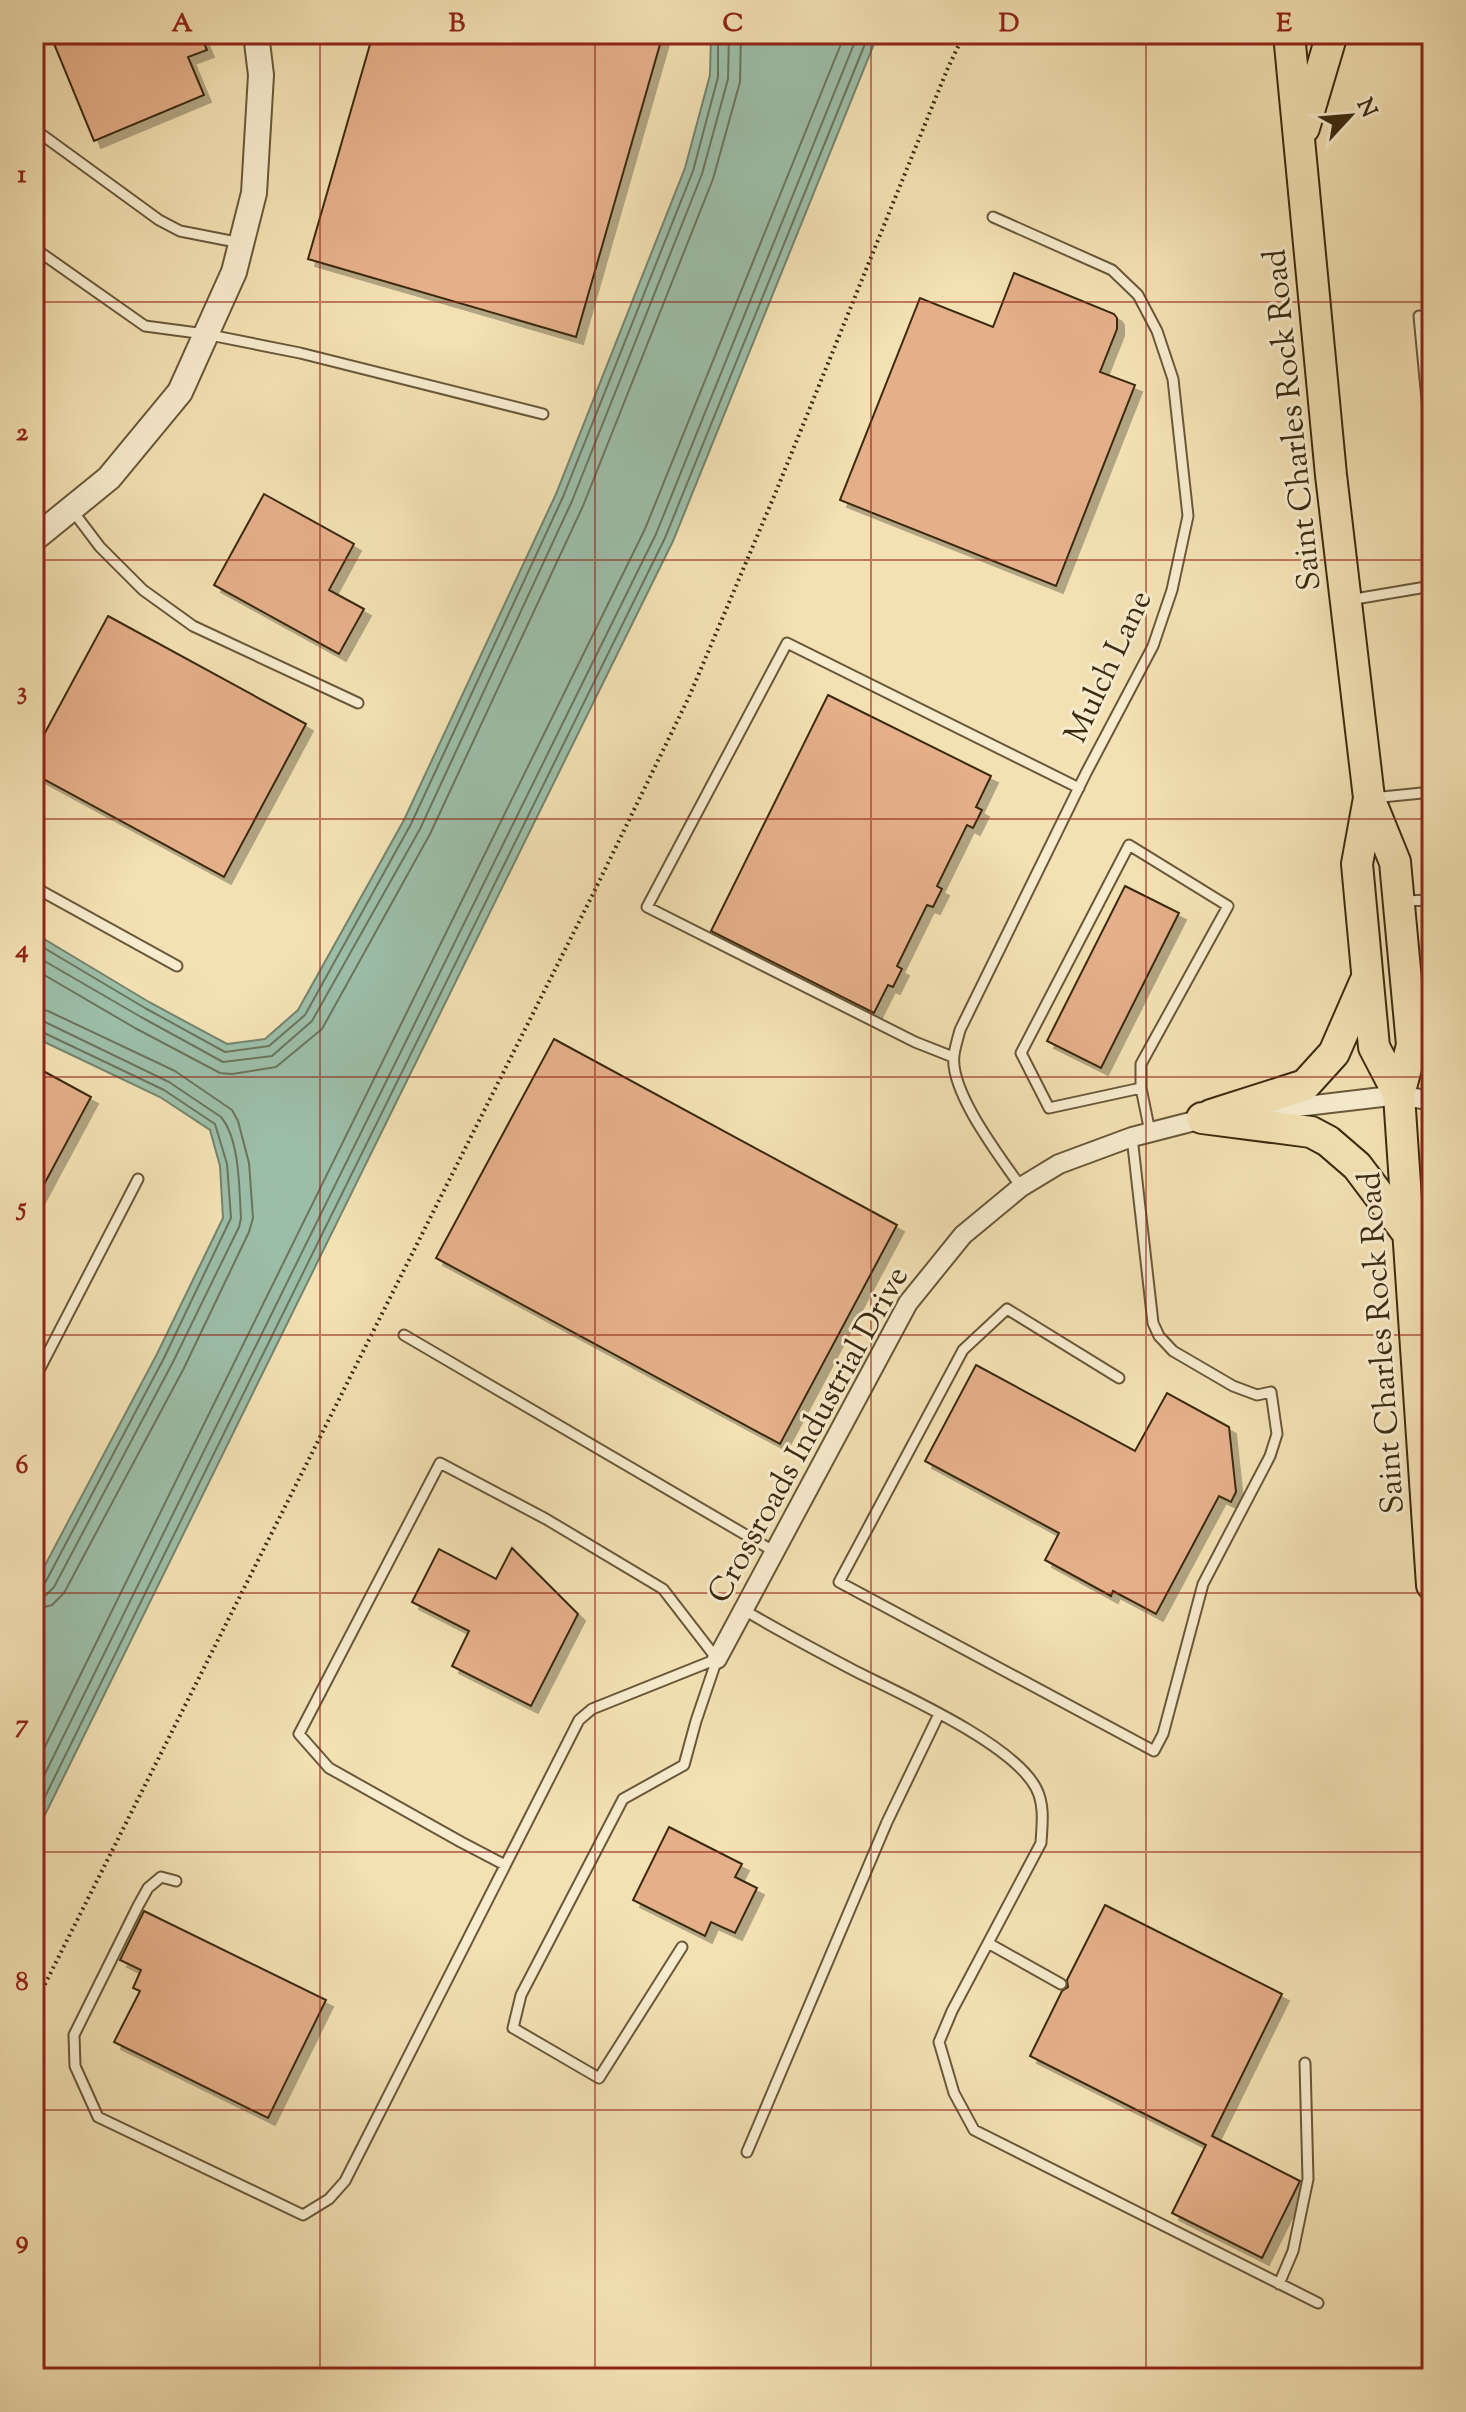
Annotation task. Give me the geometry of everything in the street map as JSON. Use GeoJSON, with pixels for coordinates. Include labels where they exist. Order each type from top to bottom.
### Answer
{"type":"FeatureCollection","features":[{"type":"Feature","properties":{"kind":"main road","name":"Saint Charles Rock Road"},"geometry":{"type":"LineString","coordinates":[[1289,34],[1331,475],[1369,798],[1395,862],[1398,901],[1419,994],[1412,1045],[1399,1095],[1432,1585]]}},
{"type":"Feature","properties":{"kind":"main road"},"geometry":{"type":"LineString","coordinates":[[1299,141],[1332,34]]}},
{"type":"Feature","properties":{"kind":"main road","name":"Saint Charles Rock Road"},"geometry":{"type":"LineString","coordinates":[[1369,798],[1357,864],[1374,1047],[1399,1095]]}},
{"type":"Feature","properties":{"kind":"main road"},"geometry":{"type":"LineString","coordinates":[[1202,1118],[1305,1085],[1334,1053],[1368,976]]}},
{"type":"Feature","properties":{"kind":"main road"},"geometry":{"type":"LineString","coordinates":[[1202,1118],[1311,1132],[1328,1141],[1357,1166],[1409,1235]]}},
{"type":"Feature","properties":{"kind":"street"},"geometry":{"type":"LineString","coordinates":[[34,539],[109,478],[180,392],[234,272],[254,193],[261,75],[256,34]]}},
{"type":"Feature","properties":{"kind":"street","name":"Crossroads Industrial Drive"},"geometry":{"type":"LineString","coordinates":[[717,1659],[908,1303],[963,1235],[1021,1187],[1059,1164],[1132,1137],[1202,1118],[1399,1095],[1432,1101]]}},
{"type":"Feature","properties":{"kind":"lane"},"geometry":{"type":"LineString","coordinates":[[34,129],[159,220],[180,231],[241,243]]}},
{"type":"Feature","properties":{"kind":"lane","name":"Mulch Lane"},"geometry":{"type":"LineString","coordinates":[[953,1057],[960,1030],[1153,646],[1172,590],[1188,516],[1173,379],[1157,331],[1138,295],[1112,270],[993,217]]}},
{"type":"Feature","properties":{"kind":"lane"},"geometry":{"type":"LineString","coordinates":[[34,248],[145,326],[205,334],[300,353],[543,414]]}},
{"type":"Feature","properties":{"kind":"lane"},"geometry":{"type":"LineString","coordinates":[[1419,316],[1430,402],[1432,452]]}},
{"type":"Feature","properties":{"kind":"lane"},"geometry":{"type":"LineString","coordinates":[[72,510],[100,547],[143,590],[193,626],[358,703]]}},
{"type":"Feature","properties":{"kind":"lane"},"geometry":{"type":"LineString","coordinates":[[1346,600],[1432,586]]}},
{"type":"Feature","properties":{"kind":"lane"},"geometry":{"type":"LineString","coordinates":[[1021,1187],[976,1121],[958,1082],[953,1057],[915,1042],[647,907],[787,643],[1079,788]]}},
{"type":"Feature","properties":{"kind":"lane"},"geometry":{"type":"LineString","coordinates":[[1369,798],[1432,792]]}},
{"type":"Feature","properties":{"kind":"lane"},"geometry":{"type":"LineString","coordinates":[[1141,1088],[1049,1108],[1021,1053],[1129,845],[1228,906],[1141,1064],[1141,1088],[1150,1132]]}},
{"type":"Feature","properties":{"kind":"lane"},"geometry":{"type":"LineString","coordinates":[[34,887],[177,966]]}},
{"type":"Feature","properties":{"kind":"lane"},"geometry":{"type":"LineString","coordinates":[[1398,901],[1432,900]]}},
{"type":"Feature","properties":{"kind":"lane"},"geometry":{"type":"LineString","coordinates":[[1119,1378],[1007,1309],[963,1350],[839,1582],[1154,1751],[1163,1734],[1203,1584],[1270,1456],[1277,1434],[1271,1392],[1257,1395],[1233,1386],[1173,1351],[1159,1336],[1153,1323],[1132,1137]]}},
{"type":"Feature","properties":{"kind":"lane"},"geometry":{"type":"LineString","coordinates":[[34,1380],[138,1179]]}},
{"type":"Feature","properties":{"kind":"lane"},"geometry":{"type":"LineString","coordinates":[[404,1335],[775,1552]]}},
{"type":"Feature","properties":{"kind":"lane"},"geometry":{"type":"LineString","coordinates":[[505,1865],[329,1768],[299,1734],[440,1463],[546,1519],[663,1589],[717,1659]]}},
{"type":"Feature","properties":{"kind":"lane"},"geometry":{"type":"LineString","coordinates":[[743,1610],[979,1736],[1010,1758],[1036,1788],[1043,1812],[1041,1843],[952,2011],[939,2042],[954,2093],[974,2130],[1318,2303]]}},
{"type":"Feature","properties":{"kind":"lane"},"geometry":{"type":"LineString","coordinates":[[176,1881],[161,1877],[148,1888],[138,1906],[74,2035],[75,2066],[98,2117],[303,2215],[329,2199],[345,2181],[579,1720],[592,1709],[717,1659]]}},
{"type":"Feature","properties":{"kind":"lane"},"geometry":{"type":"LineString","coordinates":[[682,1947],[599,2078],[513,2028],[521,1995],[623,1799],[684,1765],[717,1659]]}},
{"type":"Feature","properties":{"kind":"lane"},"geometry":{"type":"LineString","coordinates":[[747,2152],[887,1822],[939,1714]]}},
{"type":"Feature","properties":{"kind":"lane"},"geometry":{"type":"LineString","coordinates":[[988,1943],[1061,1984]]}},
{"type":"Feature","properties":{"kind":"lane"},"geometry":{"type":"LineString","coordinates":[[1279,2284],[1293,2251],[1308,2179],[1305,2063]]}},
{"type":"Feature","properties":{"kind":"path"},"geometry":{"type":"LineString","coordinates":[[34,2006],[689,697],[964,34]]}},
{"type":"Feature","properties":{"kind":"water"},"geometry":{"type":"Polygon","coordinates":[[[711,34],[878,34],[673,541],[34,1837],[34,1586],[157,1354],[223,1218],[220,1166],[210,1130],[160,1097],[34,1037],[34,933],[149,1002],[227,1044],[265,1039],[298,1010],[404,820],[556,494],[685,168],[710,75],[711,34]]]}},
{"type":"Feature","properties":{"kind":"building"},"geometry":{"type":"Polygon","coordinates":[[[50,34],[200,34],[207,50],[188,57],[204,95],[94,141],[50,34]]]}},
{"type":"Feature","properties":{"kind":"building"},"geometry":{"type":"Polygon","coordinates":[[[373,34],[663,34],[576,337],[308,259],[373,34]]]}},
{"type":"Feature","properties":{"kind":"building"},"geometry":{"type":"Polygon","coordinates":[[[1014,273],[1114,314],[1117,329],[1100,372],[1135,385],[1056,586],[840,500],[920,298],[993,327],[1014,273]]]}},
{"type":"Feature","properties":{"kind":"building"},"geometry":{"type":"Polygon","coordinates":[[[264,494],[354,544],[329,590],[364,609],[339,654],[214,585],[264,494]]]}},
{"type":"Feature","properties":{"kind":"building"},"geometry":{"type":"Polygon","coordinates":[[[108,616],[306,724],[224,877],[34,774],[34,753],[108,616]]]}},
{"type":"Feature","properties":{"kind":"building"},"geometry":{"type":"Polygon","coordinates":[[[828,695],[991,776],[976,807],[982,810],[973,828],[967,825],[937,886],[942,889],[933,907],[927,905],[897,966],[902,969],[893,987],[888,985],[874,1013],[711,931],[828,695]]]}},
{"type":"Feature","properties":{"kind":"building"},"geometry":{"type":"Polygon","coordinates":[[[1125,886],[1179,913],[1101,1068],[1047,1041],[1125,886]]]}},
{"type":"Feature","properties":{"kind":"building"},"geometry":{"type":"Polygon","coordinates":[[[554,1039],[897,1225],[780,1444],[436,1258],[554,1039]]]}},
{"type":"Feature","properties":{"kind":"building"},"geometry":{"type":"Polygon","coordinates":[[[34,1066],[91,1097],[34,1203],[34,1066]]]}},
{"type":"Feature","properties":{"kind":"building"},"geometry":{"type":"Polygon","coordinates":[[[976,1365],[1135,1451],[1167,1393],[1229,1427],[1236,1492],[1231,1502],[1219,1496],[1156,1614],[1113,1591],[1111,1596],[1045,1560],[1059,1533],[925,1461],[976,1365]]]}},
{"type":"Feature","properties":{"kind":"building"},"geometry":{"type":"Polygon","coordinates":[[[512,1548],[578,1614],[531,1706],[452,1666],[469,1631],[412,1602],[439,1549],[496,1579],[512,1548]]]}},
{"type":"Feature","properties":{"kind":"building"},"geometry":{"type":"Polygon","coordinates":[[[669,1827],[742,1864],[735,1877],[757,1888],[735,1933],[711,1922],[705,1936],[633,1900],[669,1827]]]}},
{"type":"Feature","properties":{"kind":"building"},"geometry":{"type":"Polygon","coordinates":[[[1105,1905],[1282,1994],[1212,2136],[1300,2181],[1262,2258],[1172,2213],[1206,2145],[1030,2056],[1062,1991],[1068,1987],[1067,1980],[1105,1905]]]}},
{"type":"Feature","properties":{"kind":"building"},"geometry":{"type":"Polygon","coordinates":[[[144,1911],[326,2000],[268,2118],[114,2042],[140,1991],[133,1988],[141,1970],[120,1960],[144,1911]]]}}]}
